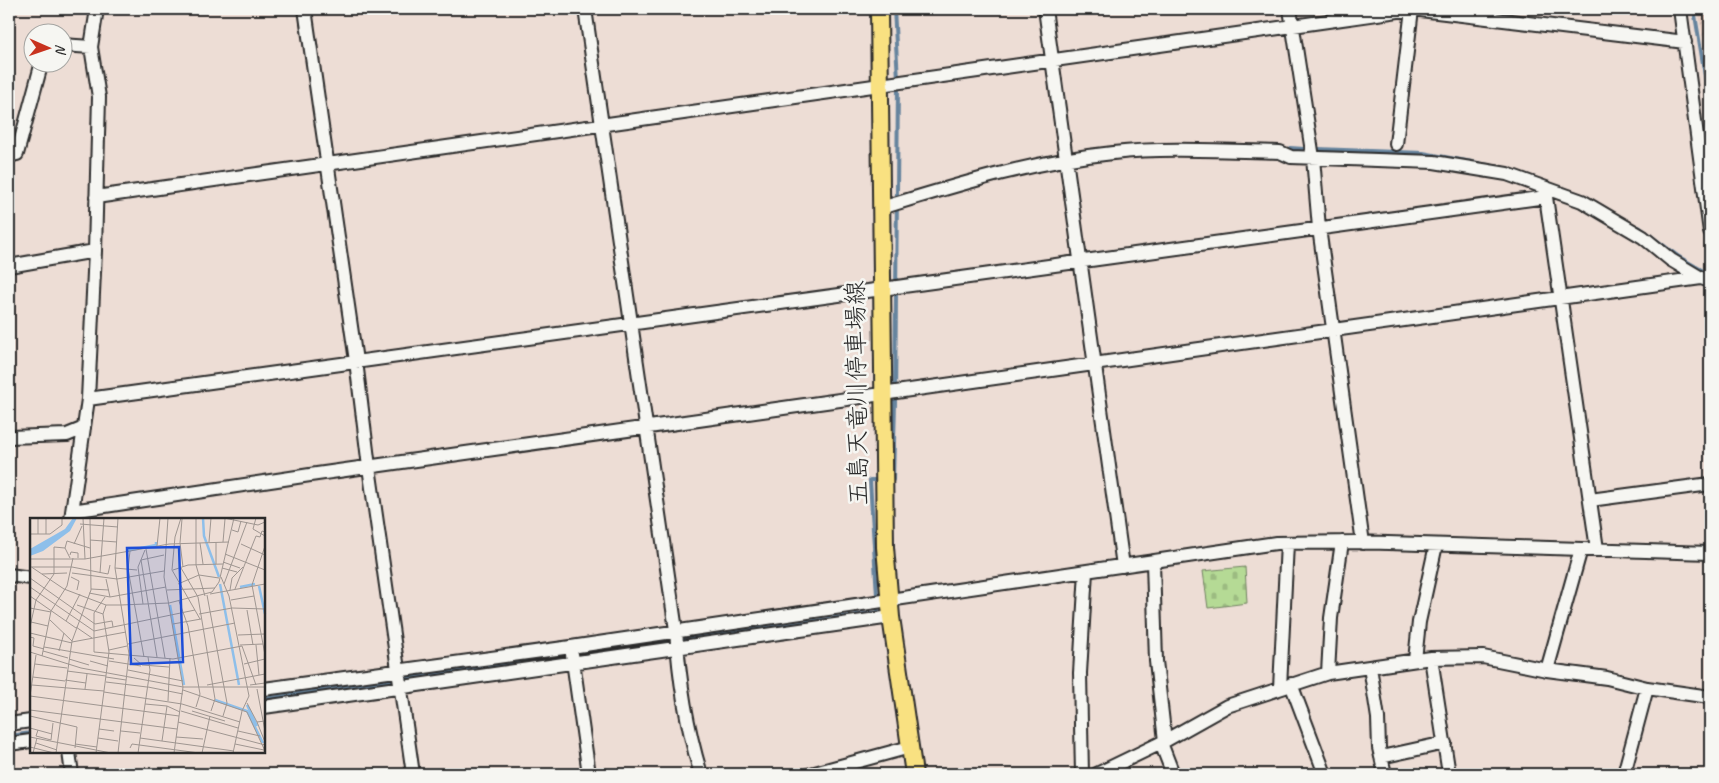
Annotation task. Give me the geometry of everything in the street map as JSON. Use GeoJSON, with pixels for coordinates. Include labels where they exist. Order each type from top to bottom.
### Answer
{"type":"FeatureCollection","features":[{"type":"Feature","properties":{"kind":"main road","name":"五島天竜川停車場線"},"geometry":{"type":"LineString","coordinates":[[879,9],[882,491],[889,600],[914,774]]}},
{"type":"Feature","properties":{"kind":"street"},"geometry":{"type":"LineString","coordinates":[[97,9],[90,47],[99,97],[95,251],[88,398],[72,515],[369,467],[1561,297],[1706,279]]}},
{"type":"Feature","properties":{"kind":"street"},"geometry":{"type":"LineString","coordinates":[[304,9],[356,361],[369,467],[402,686],[413,774]]}},
{"type":"Feature","properties":{"kind":"street"},"geometry":{"type":"LineString","coordinates":[[585,9],[692,746],[701,774]]}},
{"type":"Feature","properties":{"kind":"street"},"geometry":{"type":"LineString","coordinates":[[1045,9],[1054,61],[1080,263],[1123,566]]}},
{"type":"Feature","properties":{"kind":"street"},"geometry":{"type":"LineString","coordinates":[[1290,9],[1313,158],[1319,228],[1363,542]]}},
{"type":"Feature","properties":{"kind":"street"},"geometry":{"type":"LineString","coordinates":[[96,197],[1412,9],[1685,42]]}},
{"type":"Feature","properties":{"kind":"street"},"geometry":{"type":"LineString","coordinates":[[1396,144],[1412,9]]}},
{"type":"Feature","properties":{"kind":"street"},"geometry":{"type":"LineString","coordinates":[[1680,9],[1710,232]]}},
{"type":"Feature","properties":{"kind":"street"},"geometry":{"type":"LineString","coordinates":[[72,46],[90,47]]}},
{"type":"Feature","properties":{"kind":"street"},"geometry":{"type":"LineString","coordinates":[[9,156],[17,154],[39,72]]}},
{"type":"Feature","properties":{"kind":"street"},"geometry":{"type":"LineString","coordinates":[[881,208],[982,178],[1066,159],[1115,152],[1284,152],[1291,157],[1434,162],[1507,174],[1582,201],[1643,237],[1671,260],[1706,279]]}},
{"type":"Feature","properties":{"kind":"street"},"geometry":{"type":"LineString","coordinates":[[88,398],[631,322],[1080,263],[1546,197],[1597,549]]}},
{"type":"Feature","properties":{"kind":"street"},"geometry":{"type":"LineString","coordinates":[[9,266],[95,251]]}},
{"type":"Feature","properties":{"kind":"street"},"geometry":{"type":"LineString","coordinates":[[9,437],[67,436],[84,428]]}},
{"type":"Feature","properties":{"kind":"street"},"geometry":{"type":"LineString","coordinates":[[1590,500],[1710,484]]}},
{"type":"Feature","properties":{"kind":"street"},"geometry":{"type":"LineString","coordinates":[[1328,673],[1331,618],[1342,542]]}},
{"type":"Feature","properties":{"kind":"street"},"geometry":{"type":"LineString","coordinates":[[265,688],[571,647],[676,630],[1287,543],[1363,542],[1710,553]]}},
{"type":"Feature","properties":{"kind":"street"},"geometry":{"type":"LineString","coordinates":[[1287,543],[1286,686],[1325,774]]}},
{"type":"Feature","properties":{"kind":"street"},"geometry":{"type":"LineString","coordinates":[[1415,660],[1419,622],[1436,545]]}},
{"type":"Feature","properties":{"kind":"street"},"geometry":{"type":"LineString","coordinates":[[1547,670],[1580,549]]}},
{"type":"Feature","properties":{"kind":"street"},"geometry":{"type":"LineString","coordinates":[[1153,562],[1156,661],[1163,742],[1173,774]]}},
{"type":"Feature","properties":{"kind":"street"},"geometry":{"type":"LineString","coordinates":[[1082,774],[1080,673],[1086,571]]}},
{"type":"Feature","properties":{"kind":"street"},"geometry":{"type":"LineString","coordinates":[[9,575],[30,578]]}},
{"type":"Feature","properties":{"kind":"street"},"geometry":{"type":"LineString","coordinates":[[265,706],[891,617]]}},
{"type":"Feature","properties":{"kind":"street"},"geometry":{"type":"LineString","coordinates":[[571,647],[588,774]]}},
{"type":"Feature","properties":{"kind":"street"},"geometry":{"type":"LineString","coordinates":[[1097,774],[1163,742],[1227,706],[1328,673],[1415,660],[1483,656],[1547,670],[1607,678],[1647,688],[1710,697]]}},
{"type":"Feature","properties":{"kind":"street"},"geometry":{"type":"LineString","coordinates":[[1431,658],[1449,774]]}},
{"type":"Feature","properties":{"kind":"street"},"geometry":{"type":"LineString","coordinates":[[1370,667],[1378,718],[1381,757],[1385,774]]}},
{"type":"Feature","properties":{"kind":"street"},"geometry":{"type":"LineString","coordinates":[[1624,774],[1647,688]]}},
{"type":"Feature","properties":{"kind":"street"},"geometry":{"type":"LineString","coordinates":[[9,724],[30,721]]}},
{"type":"Feature","properties":{"kind":"street"},"geometry":{"type":"LineString","coordinates":[[9,744],[30,741]]}},
{"type":"Feature","properties":{"kind":"street"},"geometry":{"type":"LineString","coordinates":[[1381,757],[1445,743]]}},
{"type":"Feature","properties":{"kind":"street"},"geometry":{"type":"LineString","coordinates":[[811,774],[910,747]]}},
{"type":"Feature","properties":{"kind":"street"},"geometry":{"type":"LineString","coordinates":[[69,753],[72,774]]}},
{"type":"Feature","properties":{"kind":"shaded area"},"geometry":{"type":"Polygon","coordinates":[[[1698,9],[1710,9],[1710,78],[1698,9]]]}},
{"type":"Feature","properties":{"kind":"green space"},"geometry":{"type":"Polygon","coordinates":[[[1245,567],[1247,603],[1208,608],[1203,571],[1245,567]]]}},
{"type":"Feature","properties":{"kind":"waterway"},"geometry":{"type":"LineString","coordinates":[[894,9],[898,79]]}},
{"type":"Feature","properties":{"kind":"waterway"},"geometry":{"type":"LineString","coordinates":[[1694,9],[1710,106]]}},
{"type":"Feature","properties":{"kind":"waterway"},"geometry":{"type":"LineString","coordinates":[[893,480],[898,86]]}},
{"type":"Feature","properties":{"kind":"waterway"},"geometry":{"type":"LineString","coordinates":[[1290,148],[1304,149]]}},
{"type":"Feature","properties":{"kind":"waterway"},"geometry":{"type":"LineString","coordinates":[[1317,149],[1423,153],[1510,169]]}},
{"type":"Feature","properties":{"kind":"waterway"},"geometry":{"type":"LineString","coordinates":[[1639,227],[1679,257],[1710,275]]}},
{"type":"Feature","properties":{"kind":"waterway"},"geometry":{"type":"LineString","coordinates":[[265,699],[878,612],[870,480],[875,480]]}},
{"type":"Feature","properties":{"kind":"waterway"},"geometry":{"type":"LineString","coordinates":[[9,736],[30,733]]}}]}
